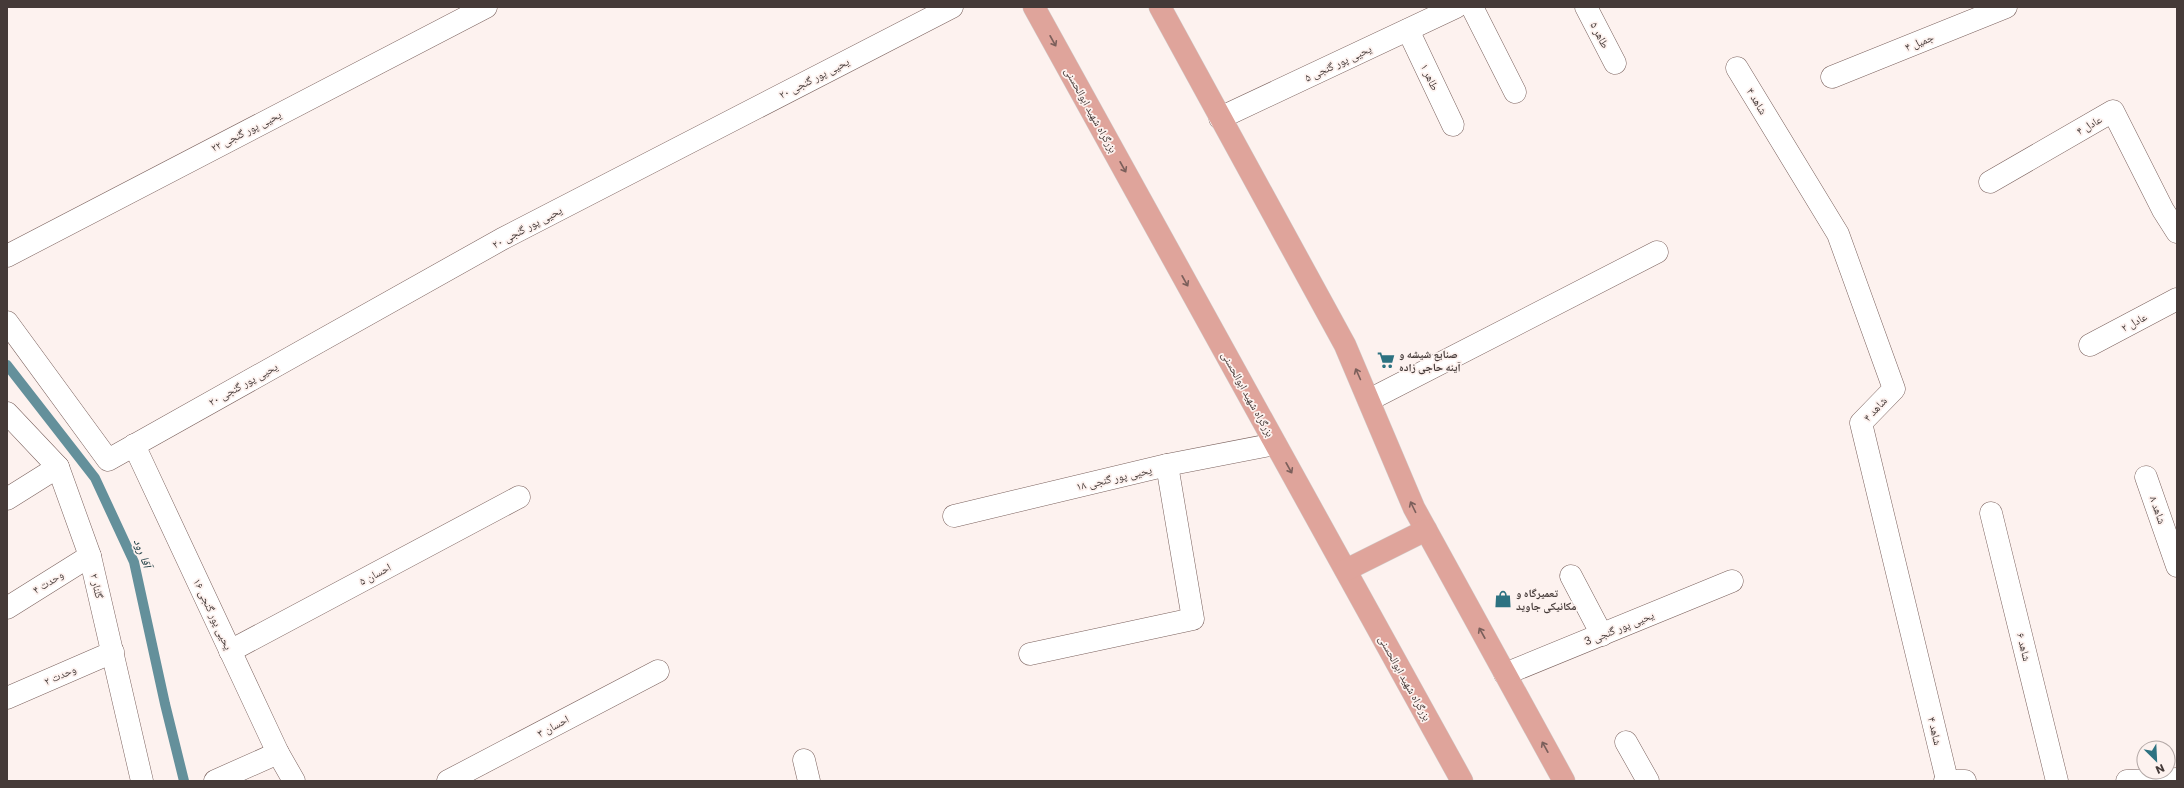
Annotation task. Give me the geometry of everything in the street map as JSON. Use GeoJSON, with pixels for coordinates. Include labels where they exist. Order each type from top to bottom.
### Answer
{"type":"FeatureCollection","features":[{"type":"Feature","properties":{"kind":"main road","name":"بزرگراه شهید ابوالحسنی"},"geometry":{"type":"LineString","coordinates":[[1034,7],[1462,781]]}},
{"type":"Feature","properties":{"kind":"main road"},"geometry":{"type":"LineString","coordinates":[[1160,7],[1345,345],[1402,482],[1426,530],[1564,781]]}},
{"type":"Feature","properties":{"kind":"main road"},"geometry":{"type":"LineString","coordinates":[[1346,570],[1426,530]]}},
{"type":"Feature","properties":{"kind":"street","name":"یحیی پور گنجی ۲۲"},"geometry":{"type":"LineString","coordinates":[[7,256],[486,7]]}},
{"type":"Feature","properties":{"kind":"street","name":"یحیی پور گنجی ۲۰"},"geometry":{"type":"LineString","coordinates":[[7,322],[108,460],[502,240],[952,7]]}},
{"type":"Feature","properties":{"kind":"street","name":"یحیی پور گنجی ۵"},"geometry":{"type":"LineString","coordinates":[[1220,118],[1456,7]]}},
{"type":"Feature","properties":{"kind":"street"},"geometry":{"type":"LineString","coordinates":[[1472,7],[1514,92]]}},
{"type":"Feature","properties":{"kind":"street","name":"طاهر ۵"},"geometry":{"type":"LineString","coordinates":[[1586,7],[1615,63]]}},
{"type":"Feature","properties":{"kind":"street","name":"جمیل ۴"},"geometry":{"type":"LineString","coordinates":[[1832,77],[2006,7]]}},
{"type":"Feature","properties":{"kind":"street","name":"طاهر ۱"},"geometry":{"type":"LineString","coordinates":[[1408,30],[1453,124]]}},
{"type":"Feature","properties":{"kind":"street","name":"شاهد ۴"},"geometry":{"type":"LineString","coordinates":[[1737,68],[1838,234],[1894,389],[1862,423],[1952,781]]}},
{"type":"Feature","properties":{"kind":"street","name":"عادل ۴"},"geometry":{"type":"LineString","coordinates":[[1990,182],[2114,112],[2170,206]]}},
{"type":"Feature","properties":{"kind":"street"},"geometry":{"type":"LineString","coordinates":[[2170,206],[2177,232]]}},
{"type":"Feature","properties":{"kind":"street"},"geometry":{"type":"LineString","coordinates":[[1369,400],[1657,252]]}},
{"type":"Feature","properties":{"kind":"street","name":"عادل ۲"},"geometry":{"type":"LineString","coordinates":[[2090,345],[2177,299]]}},
{"type":"Feature","properties":{"kind":"street","name":"گلنار ۲"},"geometry":{"type":"LineString","coordinates":[[7,413],[58,467],[90,556],[142,781]]}},
{"type":"Feature","properties":{"kind":"street","name":"یحیی پور گنجی ۱۸"},"geometry":{"type":"LineString","coordinates":[[954,516],[1167,465],[1275,444]]}},
{"type":"Feature","properties":{"kind":"street","name":"یحیی پور گنجی ۱۶"},"geometry":{"type":"LineString","coordinates":[[134,445],[278,753],[294,781]]}},
{"type":"Feature","properties":{"kind":"street"},"geometry":{"type":"LineString","coordinates":[[1030,654],[1193,619],[1167,465]]}},
{"type":"Feature","properties":{"kind":"street"},"geometry":{"type":"LineString","coordinates":[[7,499],[58,467]]}},
{"type":"Feature","properties":{"kind":"street","name":"شاهد ۸"},"geometry":{"type":"LineString","coordinates":[[2146,477],[2177,566]]}},
{"type":"Feature","properties":{"kind":"street","name":"احسان ۵"},"geometry":{"type":"LineString","coordinates":[[230,651],[519,497]]}},
{"type":"Feature","properties":{"kind":"street","name":"شاهد ۶"},"geometry":{"type":"LineString","coordinates":[[1991,513],[2057,781]]}},
{"type":"Feature","properties":{"kind":"street","name":"وحدت ۴"},"geometry":{"type":"LineString","coordinates":[[7,608],[90,556]]}},
{"type":"Feature","properties":{"kind":"street"},"geometry":{"type":"LineString","coordinates":[[1572,576],[1602,635]]}},
{"type":"Feature","properties":{"kind":"street","name":"یحیی پور گنجی 3"},"geometry":{"type":"LineString","coordinates":[[1505,674],[1732,581]]}},
{"type":"Feature","properties":{"kind":"street","name":"وحدت ۲"},"geometry":{"type":"LineString","coordinates":[[7,698],[113,652]]}},
{"type":"Feature","properties":{"kind":"street","name":"احسان ۳"},"geometry":{"type":"LineString","coordinates":[[448,781],[658,671]]}},
{"type":"Feature","properties":{"kind":"street"},"geometry":{"type":"LineString","coordinates":[[1626,742],[1648,781]]}},
{"type":"Feature","properties":{"kind":"street"},"geometry":{"type":"LineString","coordinates":[[215,781],[278,753]]}},
{"type":"Feature","properties":{"kind":"street"},"geometry":{"type":"LineString","coordinates":[[2127,781],[2177,778]]}},
{"type":"Feature","properties":{"kind":"waterway","name":"آقا رود"},"geometry":{"type":"LineString","coordinates":[[7,365],[95,478],[134,562],[165,704],[184,781]]}},
{"type":"Feature","properties":{"kind":"place","name":"صنایع شیشه و آینه حاجی زاده"},"geometry":{"type":"Point","coordinates":[1386,360]}},
{"type":"Feature","properties":{"kind":"place","name":"تعمیرگاه و مکانیکی جاوید"},"geometry":{"type":"Point","coordinates":[1503,599]}}]}
